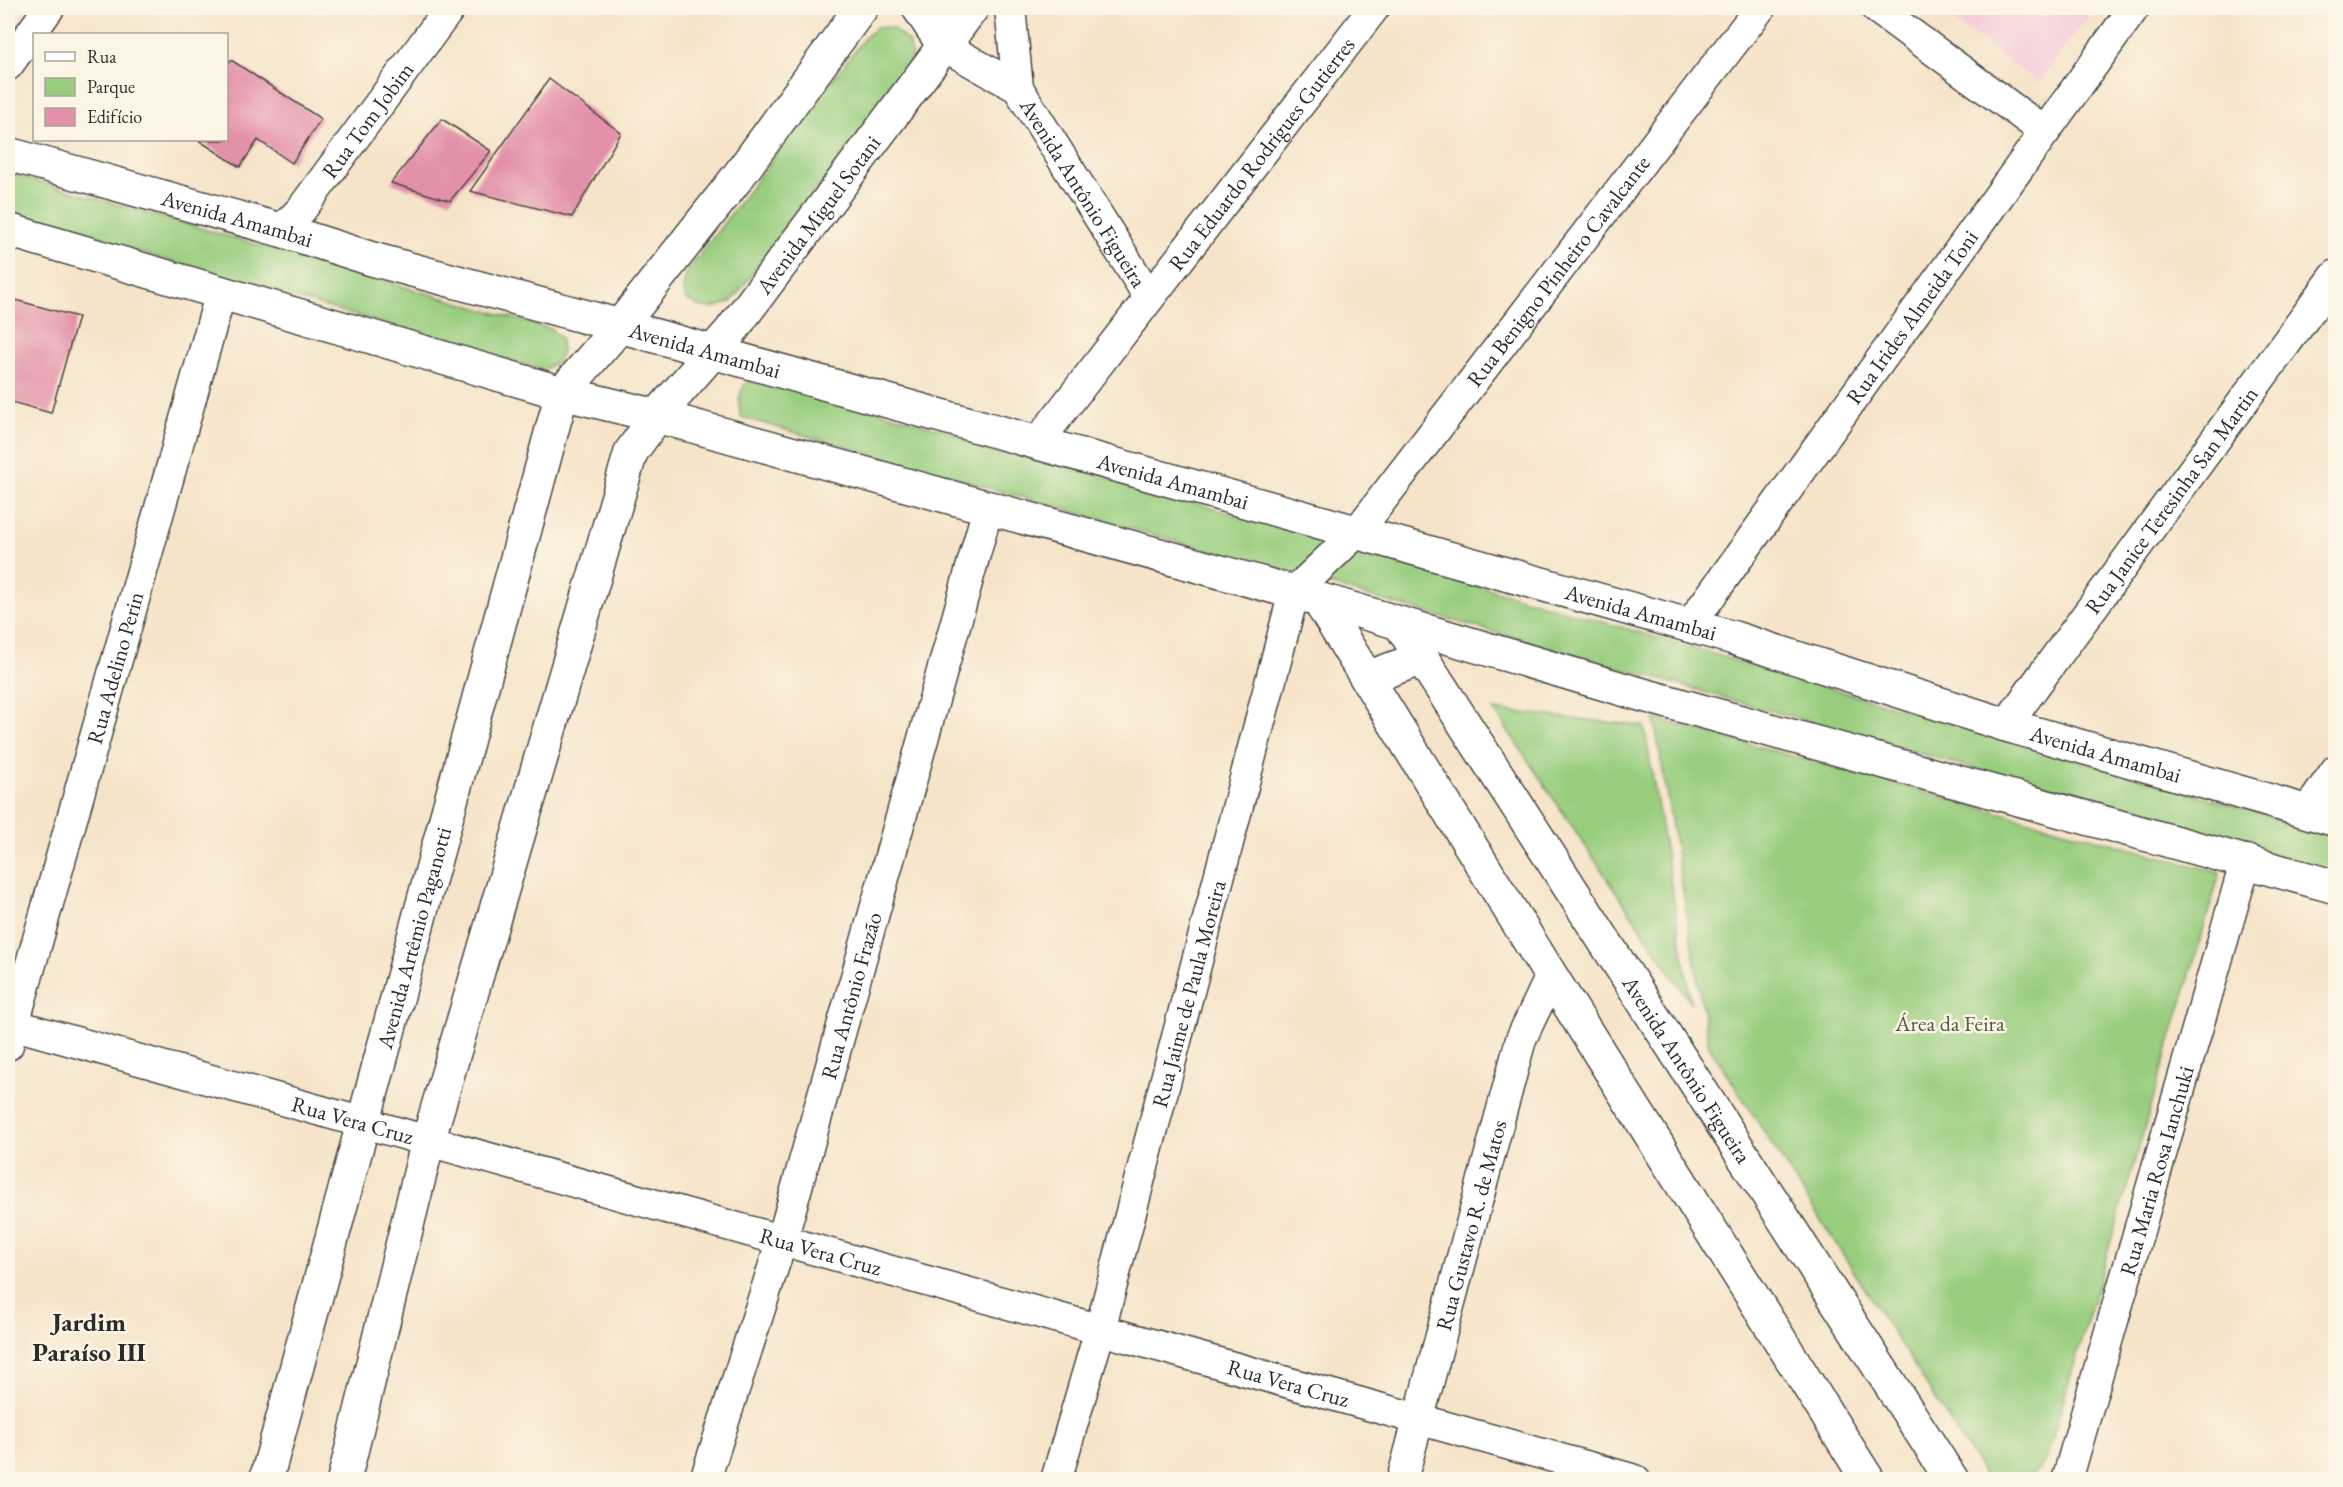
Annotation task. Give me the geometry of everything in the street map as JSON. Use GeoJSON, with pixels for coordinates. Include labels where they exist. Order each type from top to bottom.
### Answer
{"type":"FeatureCollection","features":[{"type":"Feature","properties":{"kind":"street"},"geometry":{"type":"LineString","coordinates":[[8,65],[49,8]]}},
{"type":"Feature","properties":{"kind":"street","name":"Rua Tom Jobim"},"geometry":{"type":"LineString","coordinates":[[281,230],[301,210],[450,8]]}},
{"type":"Feature","properties":{"kind":"street"},"geometry":{"type":"LineString","coordinates":[[562,393],[620,326],[737,178],[861,8]]}},
{"type":"Feature","properties":{"kind":"street","name":"Avenida Antônio Figueira"},"geometry":{"type":"LineString","coordinates":[[919,8],[944,46],[1018,88]]}},
{"type":"Feature","properties":{"kind":"street","name":"Avenida Miguel Sotani"},"geometry":{"type":"LineString","coordinates":[[657,416],[714,352],[972,8]]}},
{"type":"Feature","properties":{"kind":"street","name":"Avenida Antônio Figueira"},"geometry":{"type":"LineString","coordinates":[[1010,8],[1018,88],[1149,297]]}},
{"type":"Feature","properties":{"kind":"street","name":"Rua Eduardo Rodrigues Gutierres"},"geometry":{"type":"LineString","coordinates":[[1037,443],[1374,8]]}},
{"type":"Feature","properties":{"kind":"street","name":"Rua Benigno Pinheiro Cavalcante"},"geometry":{"type":"LineString","coordinates":[[1357,532],[1761,8]]}},
{"type":"Feature","properties":{"kind":"street"},"geometry":{"type":"LineString","coordinates":[[1876,8],[2045,132]]}},
{"type":"Feature","properties":{"kind":"street","name":"Rua Irides Almeida Toni"},"geometry":{"type":"LineString","coordinates":[[1689,626],[2134,8]]}},
{"type":"Feature","properties":{"kind":"street","name":"Avenida Amambai"},"geometry":{"type":"LineString","coordinates":[[8,153],[281,230],[372,259],[714,352],[1689,626],[2006,725],[2321,816]]}},
{"type":"Feature","properties":{"kind":"street"},"geometry":{"type":"LineString","coordinates":[[8,230],[562,393],[657,416],[1306,595],[1629,691],[2336,886]]}},
{"type":"Feature","properties":{"kind":"street","name":"Rua Janice Teresinha San Martin"},"geometry":{"type":"LineString","coordinates":[[2006,725],[2336,275]]}},
{"type":"Feature","properties":{"kind":"street","name":"Rua Adelino Perin"},"geometry":{"type":"LineString","coordinates":[[9,1031],[221,292]]}},
{"type":"Feature","properties":{"kind":"street","name":"Avenida Artêmio Paganotti"},"geometry":{"type":"LineString","coordinates":[[266,1479],[339,1203],[364,1123],[562,393]]}},
{"type":"Feature","properties":{"kind":"street"},"geometry":{"type":"LineString","coordinates":[[344,1479],[428,1141],[631,452],[657,416]]}},
{"type":"Feature","properties":{"kind":"street","name":"Rua Antônio Frazão"},"geometry":{"type":"LineString","coordinates":[[705,1479],[782,1240],[988,508]]}},
{"type":"Feature","properties":{"kind":"street"},"geometry":{"type":"LineString","coordinates":[[1306,595],[1357,532]]}},
{"type":"Feature","properties":{"kind":"street"},"geometry":{"type":"LineString","coordinates":[[1306,595],[1367,678],[1551,976],[1868,1479]]}},
{"type":"Feature","properties":{"kind":"street","name":"Rua Jaime de Paula Moreira"},"geometry":{"type":"LineString","coordinates":[[1056,1479],[1306,595]]}},
{"type":"Feature","properties":{"kind":"street","name":"Avenida Antônio Figueira"},"geometry":{"type":"LineString","coordinates":[[1400,624],[1952,1479]]}},
{"type":"Feature","properties":{"kind":"street"},"geometry":{"type":"LineString","coordinates":[[1367,678],[1422,658]]}},
{"type":"Feature","properties":{"kind":"street"},"geometry":{"type":"LineString","coordinates":[[2321,816],[2336,770]]}},
{"type":"Feature","properties":{"kind":"street","name":"Rua Maria Rosa Ianchuki"},"geometry":{"type":"LineString","coordinates":[[2067,1479],[2246,860]]}},
{"type":"Feature","properties":{"kind":"street","name":"Rua Gustavo R. de Matos"},"geometry":{"type":"LineString","coordinates":[[1402,1479],[1521,1039],[1551,976]]}},
{"type":"Feature","properties":{"kind":"street","name":"Rua Vera Cruz"},"geometry":{"type":"LineString","coordinates":[[9,1031],[364,1123],[1635,1479]]}},
{"type":"Feature","properties":{"kind":"shaded area"},"geometry":{"type":"Polygon","coordinates":[[[1936,8],[2094,8],[2039,83],[1936,8]]]}},
{"type":"Feature","properties":{"kind":"green space"},"geometry":{"type":"Polygon","coordinates":[[[877,27],[892,28],[908,41],[912,54],[907,70],[732,301],[709,308],[686,299],[683,288],[686,273],[866,36],[877,27]]]}},
{"type":"Feature","properties":{"kind":"green space"},"geometry":{"type":"Polygon","coordinates":[[[8,173],[551,329],[561,338],[562,351],[558,362],[542,370],[8,214],[8,173]]]}},
{"type":"Feature","properties":{"kind":"green space"},"geometry":{"type":"Polygon","coordinates":[[[755,375],[2335,835],[2335,872],[741,417],[740,393],[755,375]]]}},
{"type":"Feature","properties":{"kind":"green space"},"geometry":{"type":"Polygon","coordinates":[[[1494,710],[1644,726],[1691,1003],[1494,710]]]}},
{"type":"Feature","properties":{"kind":"green space","name":"Área da Feira"},"geometry":{"type":"Polygon","coordinates":[[[1654,718],[2220,873],[2045,1463],[2026,1479],[1987,1479],[1709,1046],[1654,718]]]}},
{"type":"Feature","properties":{"kind":"building"},"geometry":{"type":"Polygon","coordinates":[[[231,60],[321,119],[292,163],[258,140],[240,167],[200,141],[228,141],[228,64],[231,60]]]}},
{"type":"Feature","properties":{"kind":"building"},"geometry":{"type":"Polygon","coordinates":[[[549,79],[621,133],[572,217],[470,191],[549,79]]]}},
{"type":"Feature","properties":{"kind":"building"},"geometry":{"type":"Polygon","coordinates":[[[442,119],[491,151],[450,201],[391,183],[442,119]]]}},
{"type":"Feature","properties":{"kind":"building"},"geometry":{"type":"Polygon","coordinates":[[[8,298],[78,317],[51,413],[8,401],[8,298]]]}},
{"type":"Feature","properties":{"kind":"district","name":"Jardim Paraíso III"},"geometry":{"type":"Point","coordinates":[89,1337]}}]}
